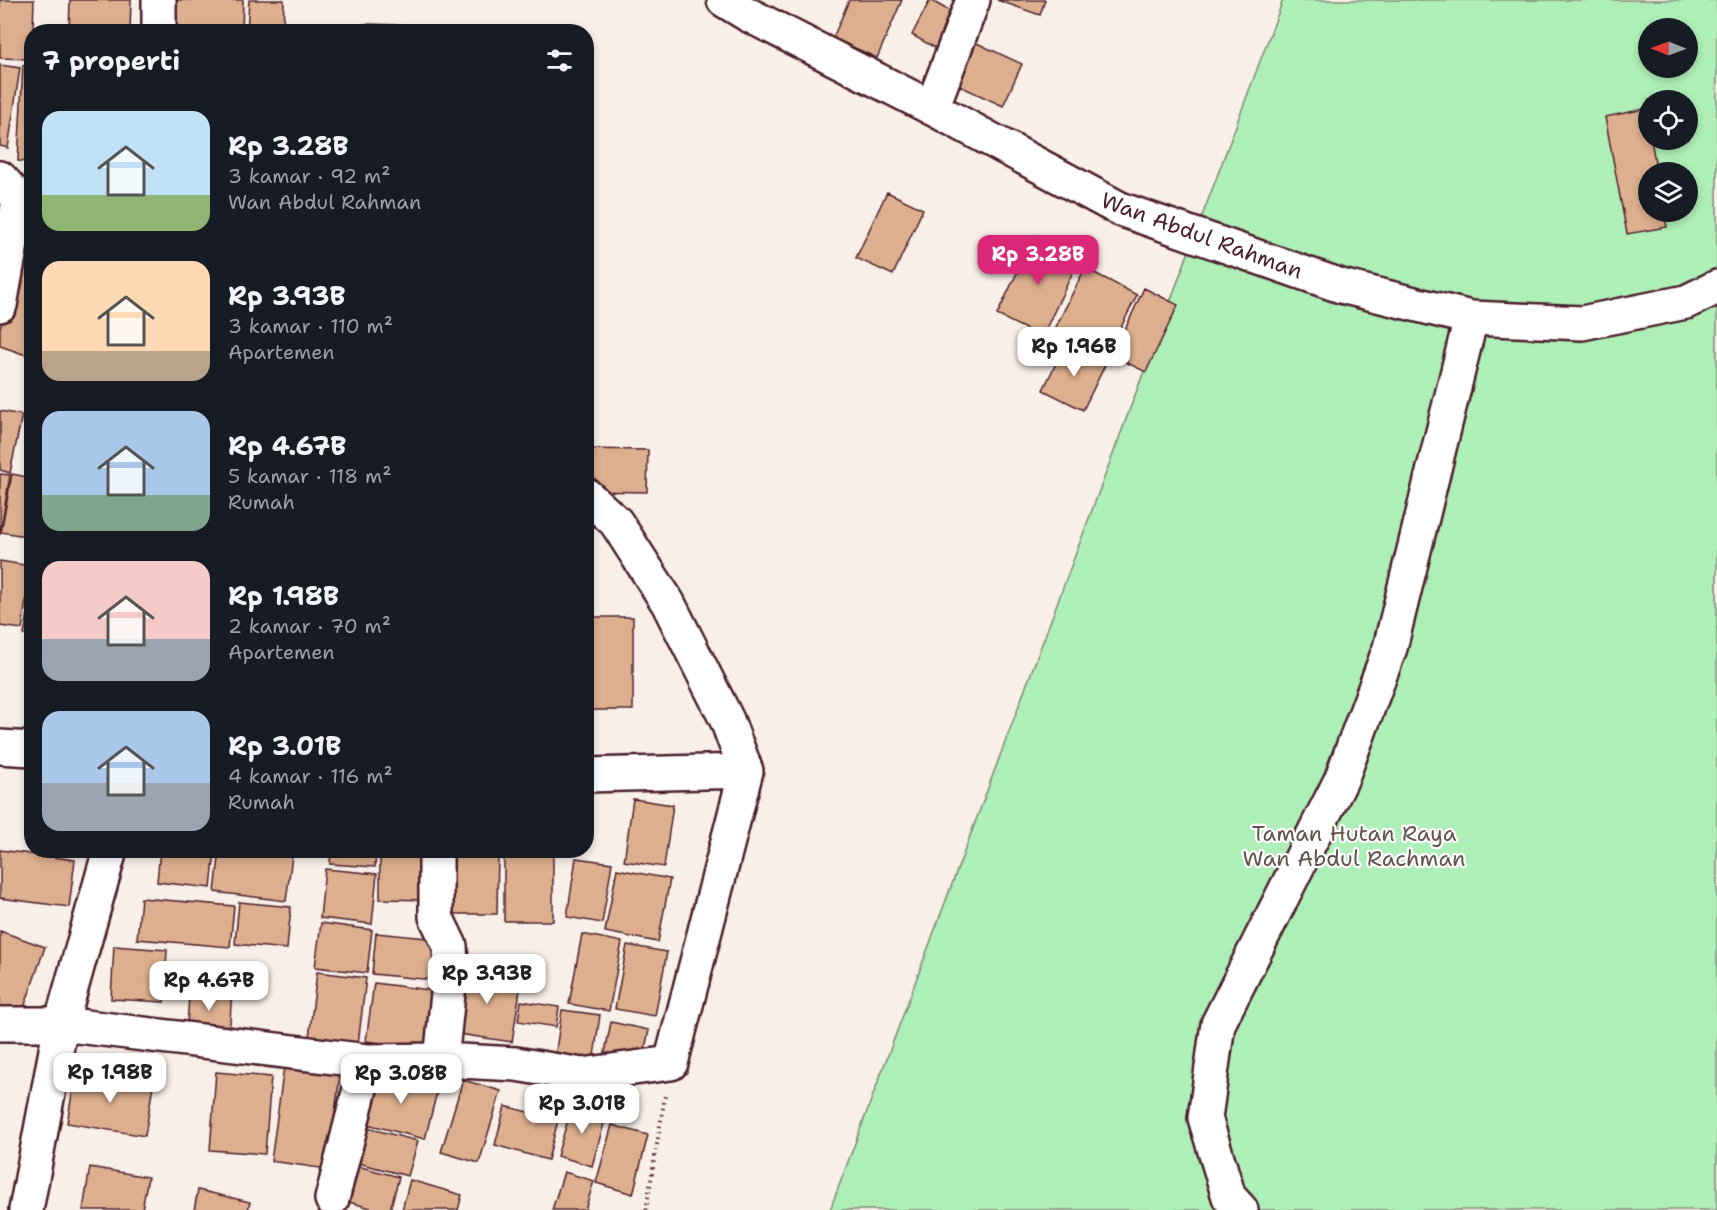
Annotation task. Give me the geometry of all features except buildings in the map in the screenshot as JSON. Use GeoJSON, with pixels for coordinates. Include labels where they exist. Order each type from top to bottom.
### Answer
{"type":"FeatureCollection","features":[{"type":"Feature","properties":{"kind":"street"},"geometry":{"type":"LineString","coordinates":[[159,0],[159,24]]}},
{"type":"Feature","properties":{"kind":"street","name":"Wan Abdul Rahman"},"geometry":{"type":"LineString","coordinates":[[724,0],[1120,209],[1341,286],[1471,318],[1582,323],[1686,302],[1717,287]]}},
{"type":"Feature","properties":{"kind":"street"},"geometry":{"type":"LineString","coordinates":[[932,108],[973,0]]}},
{"type":"Feature","properties":{"kind":"street"},"geometry":{"type":"LineString","coordinates":[[0,305],[17,197]]}},
{"type":"Feature","properties":{"kind":"street"},"geometry":{"type":"LineString","coordinates":[[1241,1210],[1229,1197],[1205,1118],[1218,1023],[1341,780],[1386,659],[1471,318]]}},
{"type":"Feature","properties":{"kind":"street"},"geometry":{"type":"LineString","coordinates":[[0,1024],[61,1024],[367,1061],[441,1060],[516,1064],[582,1074],[671,1063],[746,771],[727,720],[668,603],[616,522],[594,502]]}},
{"type":"Feature","properties":{"kind":"street"},"geometry":{"type":"LineString","coordinates":[[0,747],[24,748]]}},
{"type":"Feature","properties":{"kind":"street"},"geometry":{"type":"LineString","coordinates":[[594,775],[746,771]]}},
{"type":"Feature","properties":{"kind":"street"},"geometry":{"type":"LineString","coordinates":[[26,1210],[61,1024],[108,858]]}},
{"type":"Feature","properties":{"kind":"street"},"geometry":{"type":"LineString","coordinates":[[436,858],[436,917],[450,946],[451,966],[441,1060]]}},
{"type":"Feature","properties":{"kind":"street"},"geometry":{"type":"LineString","coordinates":[[332,1199],[367,1061]]}},
{"type":"Feature","properties":{"kind":"path"},"geometry":{"type":"LineString","coordinates":[[646,1210],[671,1063]]}},
{"type":"Feature","properties":{"kind":"green space","name":"Taman Hutan Raya Wan Abdul Rachman"},"geometry":{"type":"Polygon","coordinates":[[[1283,0],[1717,0],[1717,1210],[830,1210],[1283,0]]]}}]}
